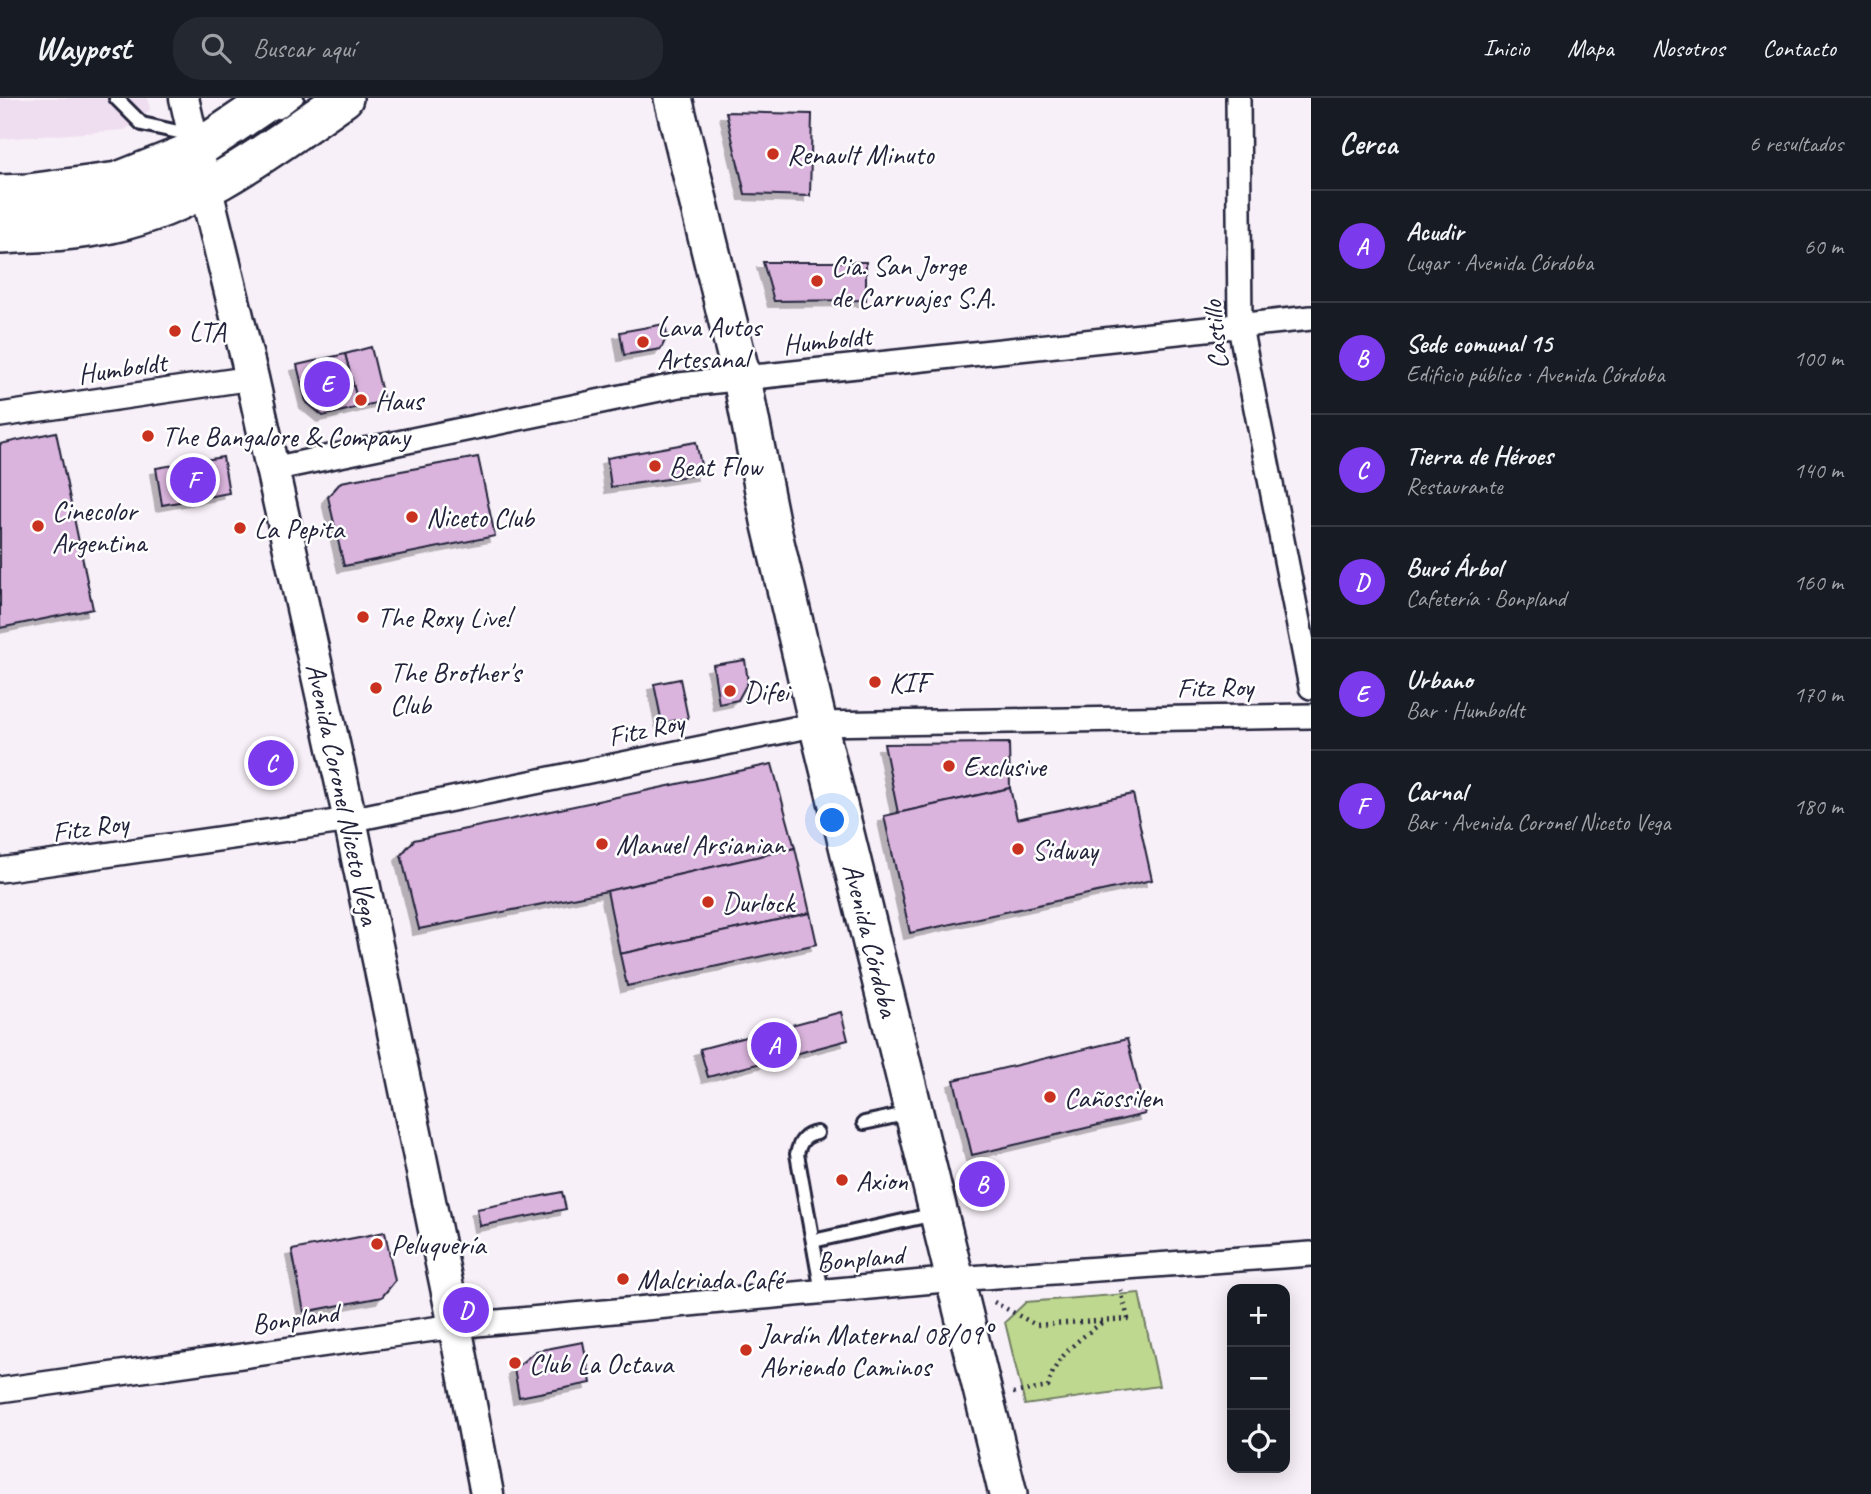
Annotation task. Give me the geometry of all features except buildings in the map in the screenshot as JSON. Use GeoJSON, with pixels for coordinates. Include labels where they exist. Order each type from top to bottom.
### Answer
{"type":"FeatureCollection","features":[{"type":"Feature","properties":{"kind":"main road"},"geometry":{"type":"LineString","coordinates":[[0,194],[118,181],[201,160],[260,156],[344,98]]}},
{"type":"Feature","properties":{"kind":"main road","name":"Avenida Córdoba"},"geometry":{"type":"LineString","coordinates":[[673,98],[743,379],[770,521],[818,724],[1008,1494]]}},
{"type":"Feature","properties":{"kind":"main road"},"geometry":{"type":"LineString","coordinates":[[0,235],[111,224],[152,212],[201,160],[271,109]]}},
{"type":"Feature","properties":{"kind":"main road","name":"Avenida Coronel Niceto Vega"},"geometry":{"type":"LineString","coordinates":[[201,160],[350,820],[487,1494]]}},
{"type":"Feature","properties":{"kind":"street","name":"Avenida Coronel Niceto Vega"},"geometry":{"type":"LineString","coordinates":[[184,98],[201,160]]}},
{"type":"Feature","properties":{"kind":"street","name":"Castillo"},"geometry":{"type":"LineString","coordinates":[[1238,98],[1240,327],[1311,687]]}},
{"type":"Feature","properties":{"kind":"street","name":"Humboldt"},"geometry":{"type":"LineString","coordinates":[[272,469],[679,386],[1311,318]]}},
{"type":"Feature","properties":{"kind":"street","name":"Humboldt"},"geometry":{"type":"LineString","coordinates":[[0,415],[252,378]]}},
{"type":"Feature","properties":{"kind":"street","name":"Fitz Roy"},"geometry":{"type":"LineString","coordinates":[[0,870],[350,820],[818,724],[1311,716]]}},
{"type":"Feature","properties":{"kind":"street","name":"Bonpland"},"geometry":{"type":"LineString","coordinates":[[0,1390],[454,1326],[955,1279],[1311,1254]]}},
{"type":"Feature","properties":{"kind":"lane"},"geometry":{"type":"LineString","coordinates":[[0,214],[78,210],[155,190],[201,160],[142,124],[116,98]]}},
{"type":"Feature","properties":{"kind":"lane"},"geometry":{"type":"LineString","coordinates":[[271,109],[298,98]]}},
{"type":"Feature","properties":{"kind":"lane"},"geometry":{"type":"LineString","coordinates":[[864,1123],[914,1112]]}},
{"type":"Feature","properties":{"kind":"lane"},"geometry":{"type":"LineString","coordinates":[[817,1133],[809,1135],[800,1143],[797,1154],[822,1292]]}},
{"type":"Feature","properties":{"kind":"lane"},"geometry":{"type":"LineString","coordinates":[[813,1241],[939,1213]]}},
{"type":"Feature","properties":{"kind":"path"},"geometry":{"type":"LineString","coordinates":[[955,1279],[1036,1325],[1128,1319],[1122,1294]]}},
{"type":"Feature","properties":{"kind":"path"},"geometry":{"type":"LineString","coordinates":[[984,1395],[1022,1393],[1048,1387],[1051,1372],[1063,1354],[1105,1320]]}},
{"type":"Feature","properties":{"kind":"shaded area"},"geometry":{"type":"Polygon","coordinates":[[[0,98],[148,98],[150,110],[125,130],[0,139],[0,98]]]}},
{"type":"Feature","properties":{"kind":"green space"},"geometry":{"type":"Polygon","coordinates":[[[1139,1293],[1159,1386],[1025,1405],[1005,1322],[1026,1302],[1139,1293]]]}},
{"type":"Feature","properties":{"kind":"place","name":"Renault Minuto"},"geometry":{"type":"Point","coordinates":[773,154]}},
{"type":"Feature","properties":{"kind":"place","name":"Cia. San Jorge de Carruajes S.A."},"geometry":{"type":"Point","coordinates":[817,281]}},
{"type":"Feature","properties":{"kind":"place","name":"LTA"},"geometry":{"type":"Point","coordinates":[175,331]}},
{"type":"Feature","properties":{"kind":"place","name":"Lava Autos Artesanal"},"geometry":{"type":"Point","coordinates":[643,342]}},
{"type":"Feature","properties":{"kind":"place","name":"Urbano"},"geometry":{"type":"Point","coordinates":[327,384]}},
{"type":"Feature","properties":{"kind":"place","name":"Haus"},"geometry":{"type":"Point","coordinates":[361,400]}},
{"type":"Feature","properties":{"kind":"place","name":"The Bangalore & Company"},"geometry":{"type":"Point","coordinates":[148,436]}},
{"type":"Feature","properties":{"kind":"place","name":"Beat Flow"},"geometry":{"type":"Point","coordinates":[655,466]}},
{"type":"Feature","properties":{"kind":"place","name":"Carnal"},"geometry":{"type":"Point","coordinates":[193,480]}},
{"type":"Feature","properties":{"kind":"place","name":"Niceto Club"},"geometry":{"type":"Point","coordinates":[412,517]}},
{"type":"Feature","properties":{"kind":"place","name":"Cinecolor Argentina"},"geometry":{"type":"Point","coordinates":[38,526]}},
{"type":"Feature","properties":{"kind":"place","name":"La Pepita"},"geometry":{"type":"Point","coordinates":[240,528]}},
{"type":"Feature","properties":{"kind":"place","name":"The Roxy Live!"},"geometry":{"type":"Point","coordinates":[363,617]}},
{"type":"Feature","properties":{"kind":"place","name":"KIF"},"geometry":{"type":"Point","coordinates":[875,682]}},
{"type":"Feature","properties":{"kind":"place","name":"The Brother's Club"},"geometry":{"type":"Point","coordinates":[376,688]}},
{"type":"Feature","properties":{"kind":"place","name":"Difei"},"geometry":{"type":"Point","coordinates":[730,691]}},
{"type":"Feature","properties":{"kind":"place","name":"Tierra de Héroes"},"geometry":{"type":"Point","coordinates":[271,763]}},
{"type":"Feature","properties":{"kind":"place","name":"Exclusive"},"geometry":{"type":"Point","coordinates":[949,766]}},
{"type":"Feature","properties":{"kind":"place","name":"Manuel Arsianian"},"geometry":{"type":"Point","coordinates":[602,844]}},
{"type":"Feature","properties":{"kind":"place","name":"Sidway"},"geometry":{"type":"Point","coordinates":[1018,849]}},
{"type":"Feature","properties":{"kind":"place","name":"Durlock"},"geometry":{"type":"Point","coordinates":[708,902]}},
{"type":"Feature","properties":{"kind":"place","name":"Acudir"},"geometry":{"type":"Point","coordinates":[774,1045]}},
{"type":"Feature","properties":{"kind":"place","name":"Cañossilen"},"geometry":{"type":"Point","coordinates":[1050,1097]}},
{"type":"Feature","properties":{"kind":"place","name":"Axion"},"geometry":{"type":"Point","coordinates":[842,1180]}},
{"type":"Feature","properties":{"kind":"place","name":"Sede comunal 15"},"geometry":{"type":"Point","coordinates":[982,1184]}},
{"type":"Feature","properties":{"kind":"place","name":"Peluquería"},"geometry":{"type":"Point","coordinates":[377,1244]}},
{"type":"Feature","properties":{"kind":"place","name":"Malcriada Café"},"geometry":{"type":"Point","coordinates":[623,1279]}},
{"type":"Feature","properties":{"kind":"place","name":"Buró Árbol"},"geometry":{"type":"Point","coordinates":[466,1310]}},
{"type":"Feature","properties":{"kind":"place","name":"Jardín Maternal 08/09° Abriendo Caminos"},"geometry":{"type":"Point","coordinates":[746,1350]}},
{"type":"Feature","properties":{"kind":"place","name":"Club La Octava"},"geometry":{"type":"Point","coordinates":[515,1363]}}]}
